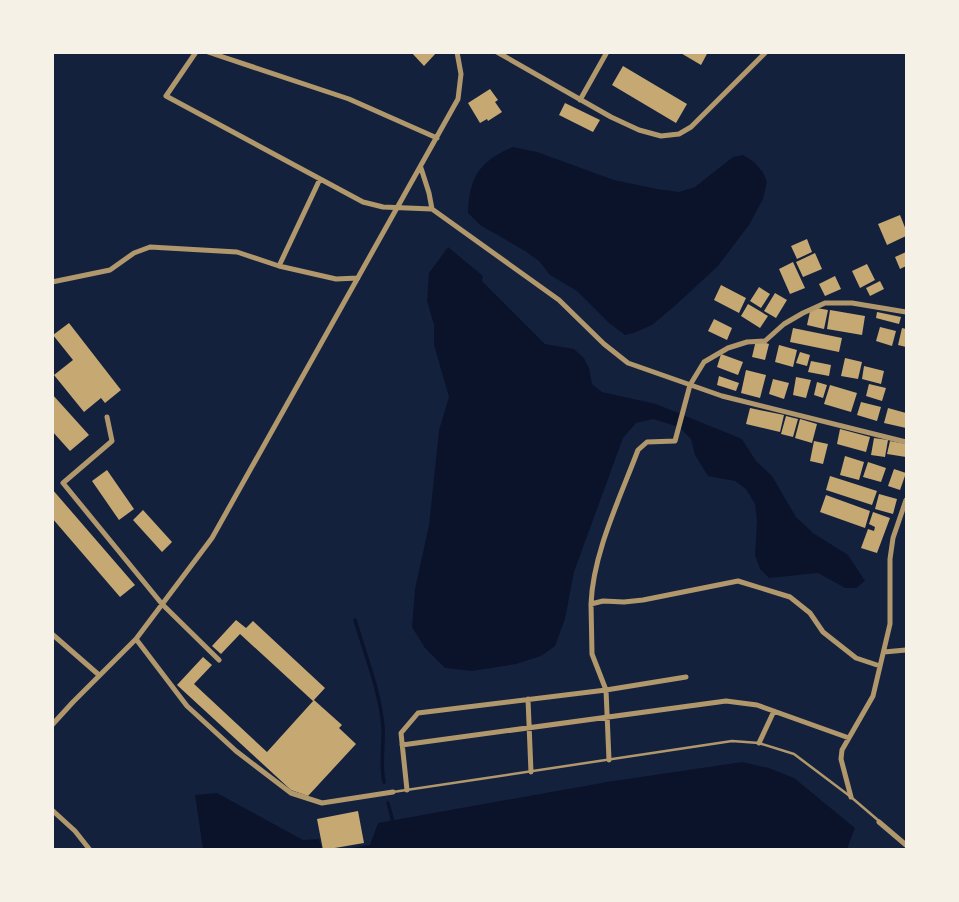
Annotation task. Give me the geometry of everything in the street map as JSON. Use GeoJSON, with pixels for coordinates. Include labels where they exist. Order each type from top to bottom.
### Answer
{"type":"FeatureCollection","features":[{"type":"Feature","properties":{"kind":"street"},"geometry":{"type":"LineString","coordinates":[[196,52],[166,96],[363,202],[383,207],[432,209],[559,300],[604,344],[628,363],[723,396],[906,442]]}},
{"type":"Feature","properties":{"kind":"street"},"geometry":{"type":"LineString","coordinates":[[208,52],[349,99],[437,138]]}},
{"type":"Feature","properties":{"kind":"street"},"geometry":{"type":"LineString","coordinates":[[52,725],[136,639],[212,538],[458,99],[461,74],[457,52]]}},
{"type":"Feature","properties":{"kind":"street"},"geometry":{"type":"LineString","coordinates":[[497,52],[580,100],[639,130],[661,136],[679,134],[691,127],[766,52]]}},
{"type":"Feature","properties":{"kind":"street"},"geometry":{"type":"LineString","coordinates":[[580,100],[607,52]]}},
{"type":"Feature","properties":{"kind":"street"},"geometry":{"type":"LineString","coordinates":[[421,167],[432,209]]}},
{"type":"Feature","properties":{"kind":"street"},"geometry":{"type":"LineString","coordinates":[[279,266],[320,179]]}},
{"type":"Feature","properties":{"kind":"street"},"geometry":{"type":"LineString","coordinates":[[52,282],[110,271],[134,253],[150,247],[237,252],[279,266],[336,279],[358,278]]}},
{"type":"Feature","properties":{"kind":"street"},"geometry":{"type":"LineString","coordinates":[[609,760],[606,690],[592,654],[592,585],[600,553],[638,450],[647,442],[675,441],[690,385],[704,362],[728,348],[747,342],[765,341],[784,324],[825,303],[852,303],[906,312]]}},
{"type":"Feature","properties":{"kind":"street"},"geometry":{"type":"LineString","coordinates":[[107,417],[112,442],[63,483],[162,604],[219,660]]}},
{"type":"Feature","properties":{"kind":"street"},"geometry":{"type":"LineString","coordinates":[[851,797],[841,759],[842,750],[873,696],[890,624],[890,559],[893,538],[906,500]]}},
{"type":"Feature","properties":{"kind":"street"},"geometry":{"type":"LineString","coordinates":[[591,604],[643,600],[738,581],[790,597],[810,613],[823,632],[856,658],[880,666]]}},
{"type":"Feature","properties":{"kind":"street"},"geometry":{"type":"LineString","coordinates":[[52,634],[99,675]]}},
{"type":"Feature","properties":{"kind":"street"},"geometry":{"type":"LineString","coordinates":[[136,639],[187,706],[236,751],[291,793],[322,803],[393,792]]}},
{"type":"Feature","properties":{"kind":"street"},"geometry":{"type":"LineString","coordinates":[[884,652],[906,650]]}},
{"type":"Feature","properties":{"kind":"street"},"geometry":{"type":"LineString","coordinates":[[407,790],[401,733],[418,713],[606,690],[686,677]]}},
{"type":"Feature","properties":{"kind":"street"},"geometry":{"type":"LineString","coordinates":[[528,699],[531,772]]}},
{"type":"Feature","properties":{"kind":"street"},"geometry":{"type":"LineString","coordinates":[[402,745],[726,701],[757,705],[849,738]]}},
{"type":"Feature","properties":{"kind":"street"},"geometry":{"type":"LineString","coordinates":[[759,743],[774,711]]}},
{"type":"Feature","properties":{"kind":"street"},"geometry":{"type":"LineString","coordinates":[[52,810],[90,849]]}},
{"type":"Feature","properties":{"kind":"street"},"geometry":{"type":"LineString","coordinates":[[879,822],[906,845]]}},
{"type":"Feature","properties":{"kind":"lane"},"geometry":{"type":"LineString","coordinates":[[393,792],[732,741],[759,743],[794,754],[879,822]]}},
{"type":"Feature","properties":{"kind":"water"},"geometry":{"type":"Polygon","coordinates":[[[513,147],[537,152],[614,180],[679,192],[695,187],[733,157],[743,155],[763,172],[767,182],[763,199],[749,225],[718,266],[652,325],[625,335],[577,291],[550,275],[539,261],[480,225],[468,213],[471,190],[478,172],[492,158],[513,147]]]}},
{"type":"Feature","properties":{"kind":"water"},"geometry":{"type":"Polygon","coordinates":[[[448,247],[483,276],[482,281],[545,344],[574,349],[584,358],[592,384],[602,392],[656,404],[742,439],[756,461],[772,476],[796,517],[813,533],[848,555],[865,581],[856,588],[845,588],[818,573],[769,578],[760,569],[755,555],[755,504],[746,489],[735,481],[708,476],[695,455],[691,439],[679,427],[653,419],[636,423],[623,438],[574,572],[565,619],[555,646],[541,656],[516,664],[472,671],[445,668],[425,648],[412,627],[415,589],[429,525],[439,430],[449,397],[434,345],[434,325],[427,301],[429,273],[448,247]]]}},
{"type":"Feature","properties":{"kind":"water"},"geometry":{"type":"Polygon","coordinates":[[[742,762],[769,768],[794,778],[855,828],[847,849],[346,849],[370,845],[378,823],[607,782],[742,762]]]}},
{"type":"Feature","properties":{"kind":"water"},"geometry":{"type":"Polygon","coordinates":[[[217,793],[303,840],[319,839],[322,849],[203,849],[195,795],[217,793]]]}},
{"type":"Feature","properties":{"kind":"building"},"geometry":{"type":"Polygon","coordinates":[[[411,52],[437,52],[424,66],[411,52]]]}},
{"type":"Feature","properties":{"kind":"building"},"geometry":{"type":"Polygon","coordinates":[[[679,52],[708,52],[701,65],[679,52]]]}},
{"type":"Feature","properties":{"kind":"building"},"geometry":{"type":"Polygon","coordinates":[[[623,66],[687,104],[676,123],[612,85],[623,66]]]}},
{"type":"Feature","properties":{"kind":"building"},"geometry":{"type":"Polygon","coordinates":[[[490,89],[502,112],[480,123],[468,103],[490,89]]]}},
{"type":"Feature","properties":{"kind":"building"},"geometry":{"type":"Polygon","coordinates":[[[565,103],[600,120],[593,132],[559,115],[565,103]]]}},
{"type":"Feature","properties":{"kind":"building"},"geometry":{"type":"Polygon","coordinates":[[[900,215],[906,236],[887,245],[878,224],[900,215]]]}},
{"type":"Feature","properties":{"kind":"building"},"geometry":{"type":"Polygon","coordinates":[[[807,239],[812,252],[797,259],[791,246],[807,239]]]}},
{"type":"Feature","properties":{"kind":"building"},"geometry":{"type":"Polygon","coordinates":[[[906,252],[906,266],[900,269],[895,257],[906,252]]]}},
{"type":"Feature","properties":{"kind":"building"},"geometry":{"type":"Polygon","coordinates":[[[815,253],[822,269],[803,277],[796,262],[815,253]]]}},
{"type":"Feature","properties":{"kind":"building"},"geometry":{"type":"Polygon","coordinates":[[[793,262],[805,288],[790,294],[779,269],[793,262]]]}},
{"type":"Feature","properties":{"kind":"building"},"geometry":{"type":"Polygon","coordinates":[[[867,264],[875,280],[860,288],[852,271],[867,264]]]}},
{"type":"Feature","properties":{"kind":"building"},"geometry":{"type":"Polygon","coordinates":[[[835,276],[841,289],[825,296],[819,284],[835,276]]]}},
{"type":"Feature","properties":{"kind":"building"},"geometry":{"type":"Polygon","coordinates":[[[880,281],[884,289],[870,296],[866,288],[880,281]]]}},
{"type":"Feature","properties":{"kind":"building"},"geometry":{"type":"Polygon","coordinates":[[[721,285],[746,298],[739,313],[714,300],[721,285]]]}},
{"type":"Feature","properties":{"kind":"building"},"geometry":{"type":"Polygon","coordinates":[[[759,287],[770,294],[761,308],[750,301],[759,287]]]}},
{"type":"Feature","properties":{"kind":"building"},"geometry":{"type":"Polygon","coordinates":[[[775,293],[787,300],[776,318],[764,311],[775,293]]]}},
{"type":"Feature","properties":{"kind":"building"},"geometry":{"type":"Polygon","coordinates":[[[748,304],[768,316],[760,328],[741,316],[748,304]]]}},
{"type":"Feature","properties":{"kind":"building"},"geometry":{"type":"Polygon","coordinates":[[[811,307],[828,310],[824,329],[807,325],[811,307]]]}},
{"type":"Feature","properties":{"kind":"building"},"geometry":{"type":"Polygon","coordinates":[[[830,310],[865,316],[862,335],[827,329],[830,310]]]}},
{"type":"Feature","properties":{"kind":"building"},"geometry":{"type":"Polygon","coordinates":[[[877,312],[901,317],[899,324],[876,318],[877,312]]]}},
{"type":"Feature","properties":{"kind":"building"},"geometry":{"type":"Polygon","coordinates":[[[714,319],[732,328],[727,340],[708,331],[714,319]]]}},
{"type":"Feature","properties":{"kind":"building"},"geometry":{"type":"Polygon","coordinates":[[[69,323],[121,390],[105,403],[101,398],[84,412],[54,375],[73,360],[53,335],[69,323]]]}},
{"type":"Feature","properties":{"kind":"building"},"geometry":{"type":"Polygon","coordinates":[[[880,327],[896,331],[892,346],[876,341],[880,327]]]}},
{"type":"Feature","properties":{"kind":"building"},"geometry":{"type":"Polygon","coordinates":[[[793,328],[842,338],[839,352],[790,342],[793,328]]]}},
{"type":"Feature","properties":{"kind":"building"},"geometry":{"type":"Polygon","coordinates":[[[902,328],[906,329],[906,347],[898,345],[902,328]]]}},
{"type":"Feature","properties":{"kind":"building"},"geometry":{"type":"Polygon","coordinates":[[[756,340],[769,344],[765,360],[752,357],[756,340]]]}},
{"type":"Feature","properties":{"kind":"building"},"geometry":{"type":"Polygon","coordinates":[[[779,345],[797,350],[793,367],[775,362],[779,345]]]}},
{"type":"Feature","properties":{"kind":"building"},"geometry":{"type":"Polygon","coordinates":[[[800,352],[810,355],[807,366],[796,363],[800,352]]]}},
{"type":"Feature","properties":{"kind":"building"},"geometry":{"type":"Polygon","coordinates":[[[721,354],[743,362],[738,375],[717,367],[721,354]]]}},
{"type":"Feature","properties":{"kind":"building"},"geometry":{"type":"Polygon","coordinates":[[[845,358],[862,362],[858,379],[841,376],[845,358]]]}},
{"type":"Feature","properties":{"kind":"building"},"geometry":{"type":"Polygon","coordinates":[[[811,361],[831,365],[829,376],[808,372],[811,361]]]}},
{"type":"Feature","properties":{"kind":"building"},"geometry":{"type":"Polygon","coordinates":[[[864,366],[884,371],[881,384],[862,379],[864,366]]]}},
{"type":"Feature","properties":{"kind":"building"},"geometry":{"type":"Polygon","coordinates":[[[746,370],[766,375],[760,398],[741,393],[746,370]]]}},
{"type":"Feature","properties":{"kind":"building"},"geometry":{"type":"Polygon","coordinates":[[[719,376],[739,383],[736,391],[717,385],[719,376]]]}},
{"type":"Feature","properties":{"kind":"building"},"geometry":{"type":"Polygon","coordinates":[[[796,377],[811,380],[806,398],[793,395],[796,377]]]}},
{"type":"Feature","properties":{"kind":"building"},"geometry":{"type":"Polygon","coordinates":[[[773,379],[789,383],[784,399],[769,394],[773,379]]]}},
{"type":"Feature","properties":{"kind":"building"},"geometry":{"type":"Polygon","coordinates":[[[817,382],[827,385],[823,398],[814,395],[817,382]]]}},
{"type":"Feature","properties":{"kind":"building"},"geometry":{"type":"Polygon","coordinates":[[[869,384],[886,388],[882,401],[866,396],[869,384]]]}},
{"type":"Feature","properties":{"kind":"building"},"geometry":{"type":"Polygon","coordinates":[[[830,385],[857,393],[851,412],[824,404],[830,385]]]}},
{"type":"Feature","properties":{"kind":"building"},"geometry":{"type":"Polygon","coordinates":[[[52,394],[89,435],[70,451],[52,431],[52,394]]]}},
{"type":"Feature","properties":{"kind":"building"},"geometry":{"type":"Polygon","coordinates":[[[861,402],[881,407],[877,421],[857,415],[861,402]]]}},
{"type":"Feature","properties":{"kind":"building"},"geometry":{"type":"Polygon","coordinates":[[[750,408],[784,415],[780,432],[746,424],[750,408]]]}},
{"type":"Feature","properties":{"kind":"building"},"geometry":{"type":"Polygon","coordinates":[[[888,408],[906,413],[906,428],[884,423],[888,408]]]}},
{"type":"Feature","properties":{"kind":"building"},"geometry":{"type":"Polygon","coordinates":[[[786,416],[798,419],[793,437],[781,434],[786,416]]]}},
{"type":"Feature","properties":{"kind":"building"},"geometry":{"type":"Polygon","coordinates":[[[800,419],[817,424],[812,443],[795,438],[800,419]]]}},
{"type":"Feature","properties":{"kind":"building"},"geometry":{"type":"Polygon","coordinates":[[[840,429],[870,437],[866,452],[837,444],[840,429]]]}},
{"type":"Feature","properties":{"kind":"building"},"geometry":{"type":"Polygon","coordinates":[[[874,438],[888,440],[885,457],[871,455],[874,438]]]}},
{"type":"Feature","properties":{"kind":"building"},"geometry":{"type":"Polygon","coordinates":[[[814,441],[828,444],[823,464],[810,461],[814,441]]]}},
{"type":"Feature","properties":{"kind":"building"},"geometry":{"type":"Polygon","coordinates":[[[890,441],[906,444],[906,457],[887,454],[890,441]]]}},
{"type":"Feature","properties":{"kind":"building"},"geometry":{"type":"Polygon","coordinates":[[[845,456],[864,462],[859,480],[840,475],[845,456]]]}},
{"type":"Feature","properties":{"kind":"building"},"geometry":{"type":"Polygon","coordinates":[[[868,462],[886,468],[881,482],[863,477],[868,462]]]}},
{"type":"Feature","properties":{"kind":"building"},"geometry":{"type":"Polygon","coordinates":[[[894,469],[906,473],[900,490],[888,486],[894,469]]]}},
{"type":"Feature","properties":{"kind":"building"},"geometry":{"type":"Polygon","coordinates":[[[107,470],[134,509],[119,520],[92,481],[107,470]]]}},
{"type":"Feature","properties":{"kind":"building"},"geometry":{"type":"Polygon","coordinates":[[[830,476],[877,491],[872,505],[826,490],[830,476]]]}},
{"type":"Feature","properties":{"kind":"building"},"geometry":{"type":"Polygon","coordinates":[[[52,489],[135,585],[120,597],[52,518],[52,489]]]}},
{"type":"Feature","properties":{"kind":"building"},"geometry":{"type":"Polygon","coordinates":[[[879,494],[897,499],[893,514],[875,509],[879,494]]]}},
{"type":"Feature","properties":{"kind":"building"},"geometry":{"type":"Polygon","coordinates":[[[826,495],[870,511],[865,528],[820,512],[826,495]]]}},
{"type":"Feature","properties":{"kind":"building"},"geometry":{"type":"Polygon","coordinates":[[[143,510],[172,542],[162,552],[133,520],[143,510]]]}},
{"type":"Feature","properties":{"kind":"building"},"geometry":{"type":"Polygon","coordinates":[[[873,512],[890,518],[877,553],[861,548],[868,529],[874,531],[875,527],[869,524],[873,512]]]}},
{"type":"Feature","properties":{"kind":"building"},"geometry":{"type":"Polygon","coordinates":[[[236,620],[246,628],[253,621],[325,688],[313,701],[240,634],[221,654],[212,646],[236,620]]]}},
{"type":"Feature","properties":{"kind":"building"},"geometry":{"type":"Polygon","coordinates":[[[203,657],[212,665],[194,684],[267,752],[314,700],[342,725],[339,728],[356,744],[308,796],[291,790],[177,685],[203,657]]]}},
{"type":"Feature","properties":{"kind":"building"},"geometry":{"type":"Polygon","coordinates":[[[358,811],[364,843],[323,850],[317,819],[358,811]]]}},
{"type":"Feature","properties":{"kind":"waterway"},"geometry":{"type":"LineString","coordinates":[[355,620],[381,713],[384,782]]}},
{"type":"Feature","properties":{"kind":"waterway"},"geometry":{"type":"LineString","coordinates":[[388,803],[393,822]]}}]}
